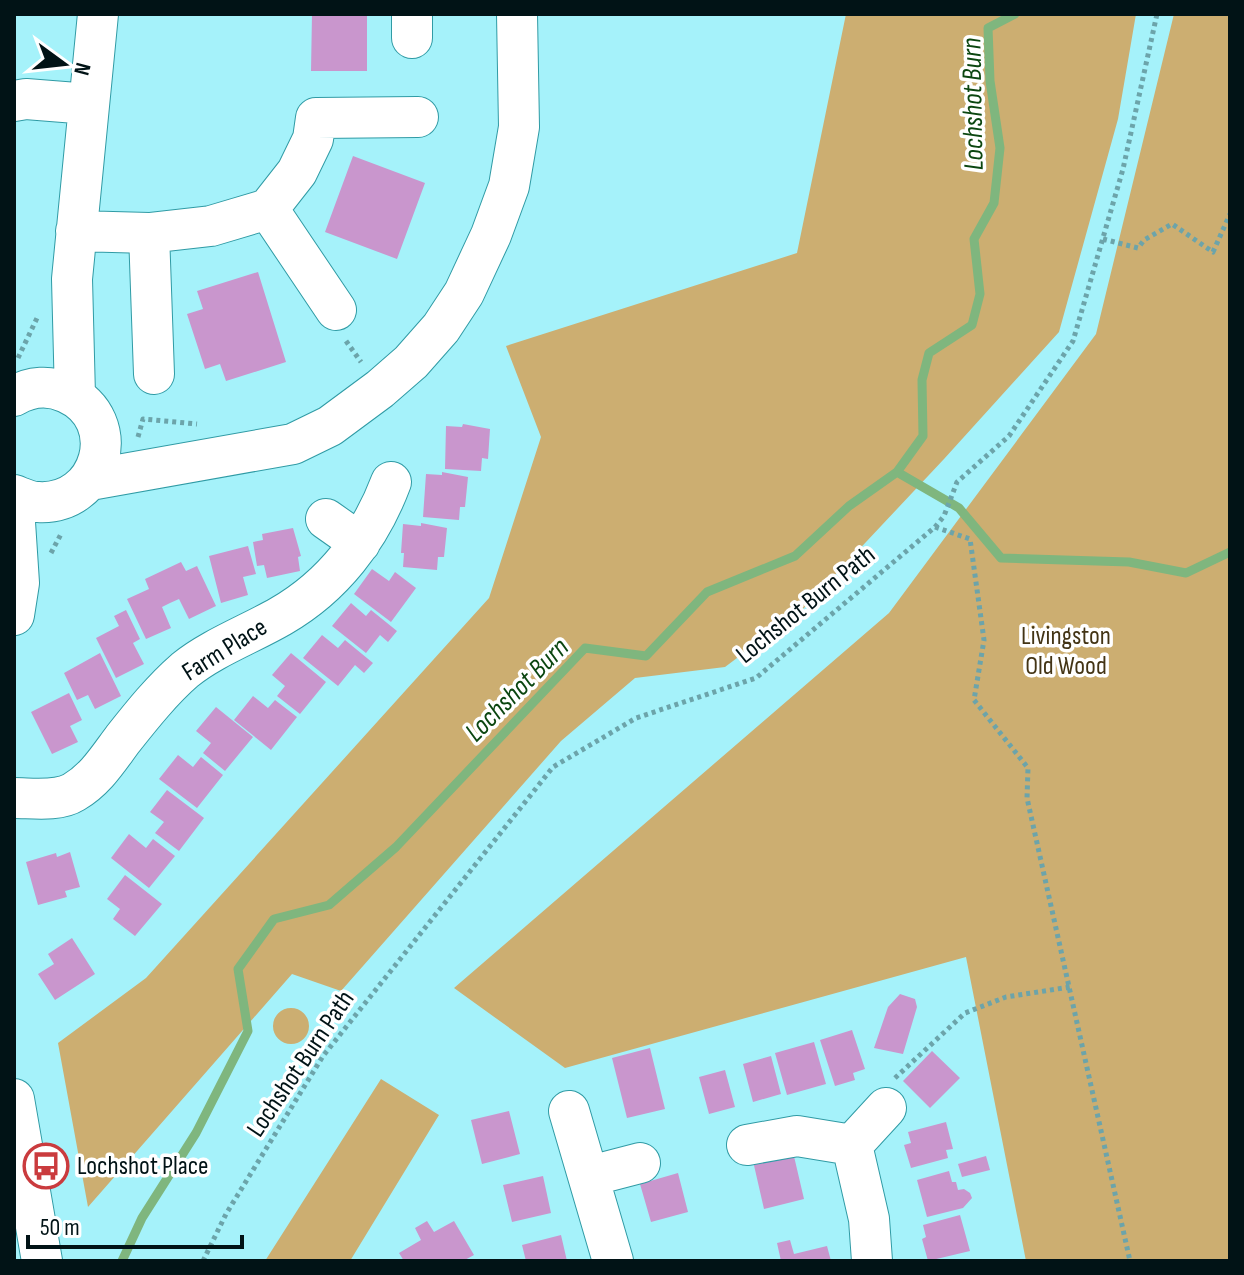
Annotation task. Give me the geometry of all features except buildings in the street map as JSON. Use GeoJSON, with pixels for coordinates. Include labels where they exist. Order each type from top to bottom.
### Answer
{"type":"FeatureCollection","features":[{"type":"Feature","properties":{"kind":"street"},"geometry":{"type":"LineString","coordinates":[[14,495],[35,503],[71,503],[187,462],[293,444],[330,426],[411,362],[441,328],[464,293],[491,235],[509,186],[519,127],[517,14]]}},
{"type":"Feature","properties":{"kind":"street"},"geometry":{"type":"LineString","coordinates":[[17,599],[99,460],[101,442],[86,410],[72,279],[98,15]]}},
{"type":"Feature","properties":{"kind":"street"},"geometry":{"type":"LineString","coordinates":[[14,101],[26,99],[89,104]]}},
{"type":"Feature","properties":{"kind":"street"},"geometry":{"type":"LineString","coordinates":[[76,231],[149,233],[211,226],[268,209],[297,172],[313,139],[317,101],[418,117]]}},
{"type":"Feature","properties":{"kind":"street"},"geometry":{"type":"LineString","coordinates":[[268,209],[336,310]]}},
{"type":"Feature","properties":{"kind":"street"},"geometry":{"type":"LineString","coordinates":[[149,233],[154,374]]}},
{"type":"Feature","properties":{"kind":"street"},"geometry":{"type":"LineString","coordinates":[[18,393],[44,354],[72,279]]}},
{"type":"Feature","properties":{"kind":"street"},"geometry":{"type":"LineString","coordinates":[[18,393],[40,387],[58,389],[136,445],[187,462]]}},
{"type":"Feature","properties":{"kind":"street","name":"Farm Place"},"geometry":{"type":"LineString","coordinates":[[14,798],[49,799],[71,795],[92,780],[142,715],[186,669],[283,615],[327,582],[360,543],[380,512],[391,482]]}},
{"type":"Feature","properties":{"kind":"street"},"geometry":{"type":"LineString","coordinates":[[14,507],[17,599]]}},
{"type":"Feature","properties":{"kind":"street"},"geometry":{"type":"LineString","coordinates":[[326,519],[360,543]]}},
{"type":"Feature","properties":{"kind":"street"},"geometry":{"type":"LineString","coordinates":[[14,1099],[42,1261]]}},
{"type":"Feature","properties":{"kind":"street"},"geometry":{"type":"LineString","coordinates":[[852,1145],[886,1108]]}},
{"type":"Feature","properties":{"kind":"street"},"geometry":{"type":"LineString","coordinates":[[569,1111],[613,1261]]}},
{"type":"Feature","properties":{"kind":"street"},"geometry":{"type":"LineString","coordinates":[[747,1145],[797,1136],[852,1145]]}},
{"type":"Feature","properties":{"kind":"street"},"geometry":{"type":"LineString","coordinates":[[852,1145],[869,1219],[872,1261]]}},
{"type":"Feature","properties":{"kind":"street"},"geometry":{"type":"LineString","coordinates":[[590,1176],[640,1163]]}},
{"type":"Feature","properties":{"kind":"path","name":"Lochshot Burn Path"},"geometry":{"type":"LineString","coordinates":[[203,1261],[226,1214],[323,1056],[553,767],[636,718],[756,678],[935,527],[944,516],[957,482],[1009,436],[1073,341],[1123,169],[1157,14]]}},
{"type":"Feature","properties":{"kind":"path"},"geometry":{"type":"LineString","coordinates":[[1103,239],[1138,248],[1144,240],[1172,224],[1213,252],[1230,214]]}},
{"type":"Feature","properties":{"kind":"path"},"geometry":{"type":"LineString","coordinates":[[336,310],[337,327],[363,364]]}},
{"type":"Feature","properties":{"kind":"path"},"geometry":{"type":"LineString","coordinates":[[350,371],[372,356]]}},
{"type":"Feature","properties":{"kind":"path"},"geometry":{"type":"LineString","coordinates":[[136,445],[143,419],[207,425]]}},
{"type":"Feature","properties":{"kind":"path"},"geometry":{"type":"LineString","coordinates":[[17,599],[43,571],[71,503]]}},
{"type":"Feature","properties":{"kind":"path"},"geometry":{"type":"LineString","coordinates":[[935,527],[970,539],[984,640],[974,700],[1028,768],[1027,798],[1130,1261]]}},
{"type":"Feature","properties":{"kind":"path"},"geometry":{"type":"LineString","coordinates":[[886,1108],[888,1085],[965,1013],[1006,997],[1070,987]]}},
{"type":"Feature","properties":{"kind":"green space"},"geometry":{"type":"Polygon","coordinates":[[[846,14],[1136,14],[1118,119],[1059,332],[804,608],[725,667],[635,678],[561,741],[341,991],[292,974],[88,1207],[58,1043],[146,978],[489,598],[541,437],[506,346],[797,253],[846,14]]]}},
{"type":"Feature","properties":{"kind":"green space","name":"Livingston Old Wood"},"geometry":{"type":"Polygon","coordinates":[[[1174,14],[1230,14],[1230,1261],[1026,1261],[966,957],[565,1068],[454,988],[889,613],[1096,334],[1174,14]]]}},
{"type":"Feature","properties":{"kind":"green space"},"geometry":{"type":"Polygon","coordinates":[[[291,1008],[304,1013],[309,1026],[304,1039],[291,1044],[278,1039],[273,1026],[278,1013],[291,1008]]]}},
{"type":"Feature","properties":{"kind":"green space"},"geometry":{"type":"Polygon","coordinates":[[[381,1079],[439,1115],[350,1261],[265,1261],[381,1079]]]}},
{"type":"Feature","properties":{"kind":"waterway","name":"Lochshot Burn"},"geometry":{"type":"LineString","coordinates":[[122,1261],[142,1218],[196,1133],[248,1031],[238,969],[274,919],[329,905],[396,847],[585,648],[646,656],[707,592],[795,556],[849,506],[897,472],[923,436],[922,380],[929,353],[972,325],[980,294],[974,239],[994,203],[1000,148],[990,81],[988,28],[1015,14]]}},
{"type":"Feature","properties":{"kind":"waterway"},"geometry":{"type":"LineString","coordinates":[[897,472],[959,508],[1001,558],[1129,562],[1186,573],[1230,552]]}},
{"type":"Feature","properties":{"kind":"place","name":"Lochshot Place"},"geometry":{"type":"Point","coordinates":[46,1166]}}]}
